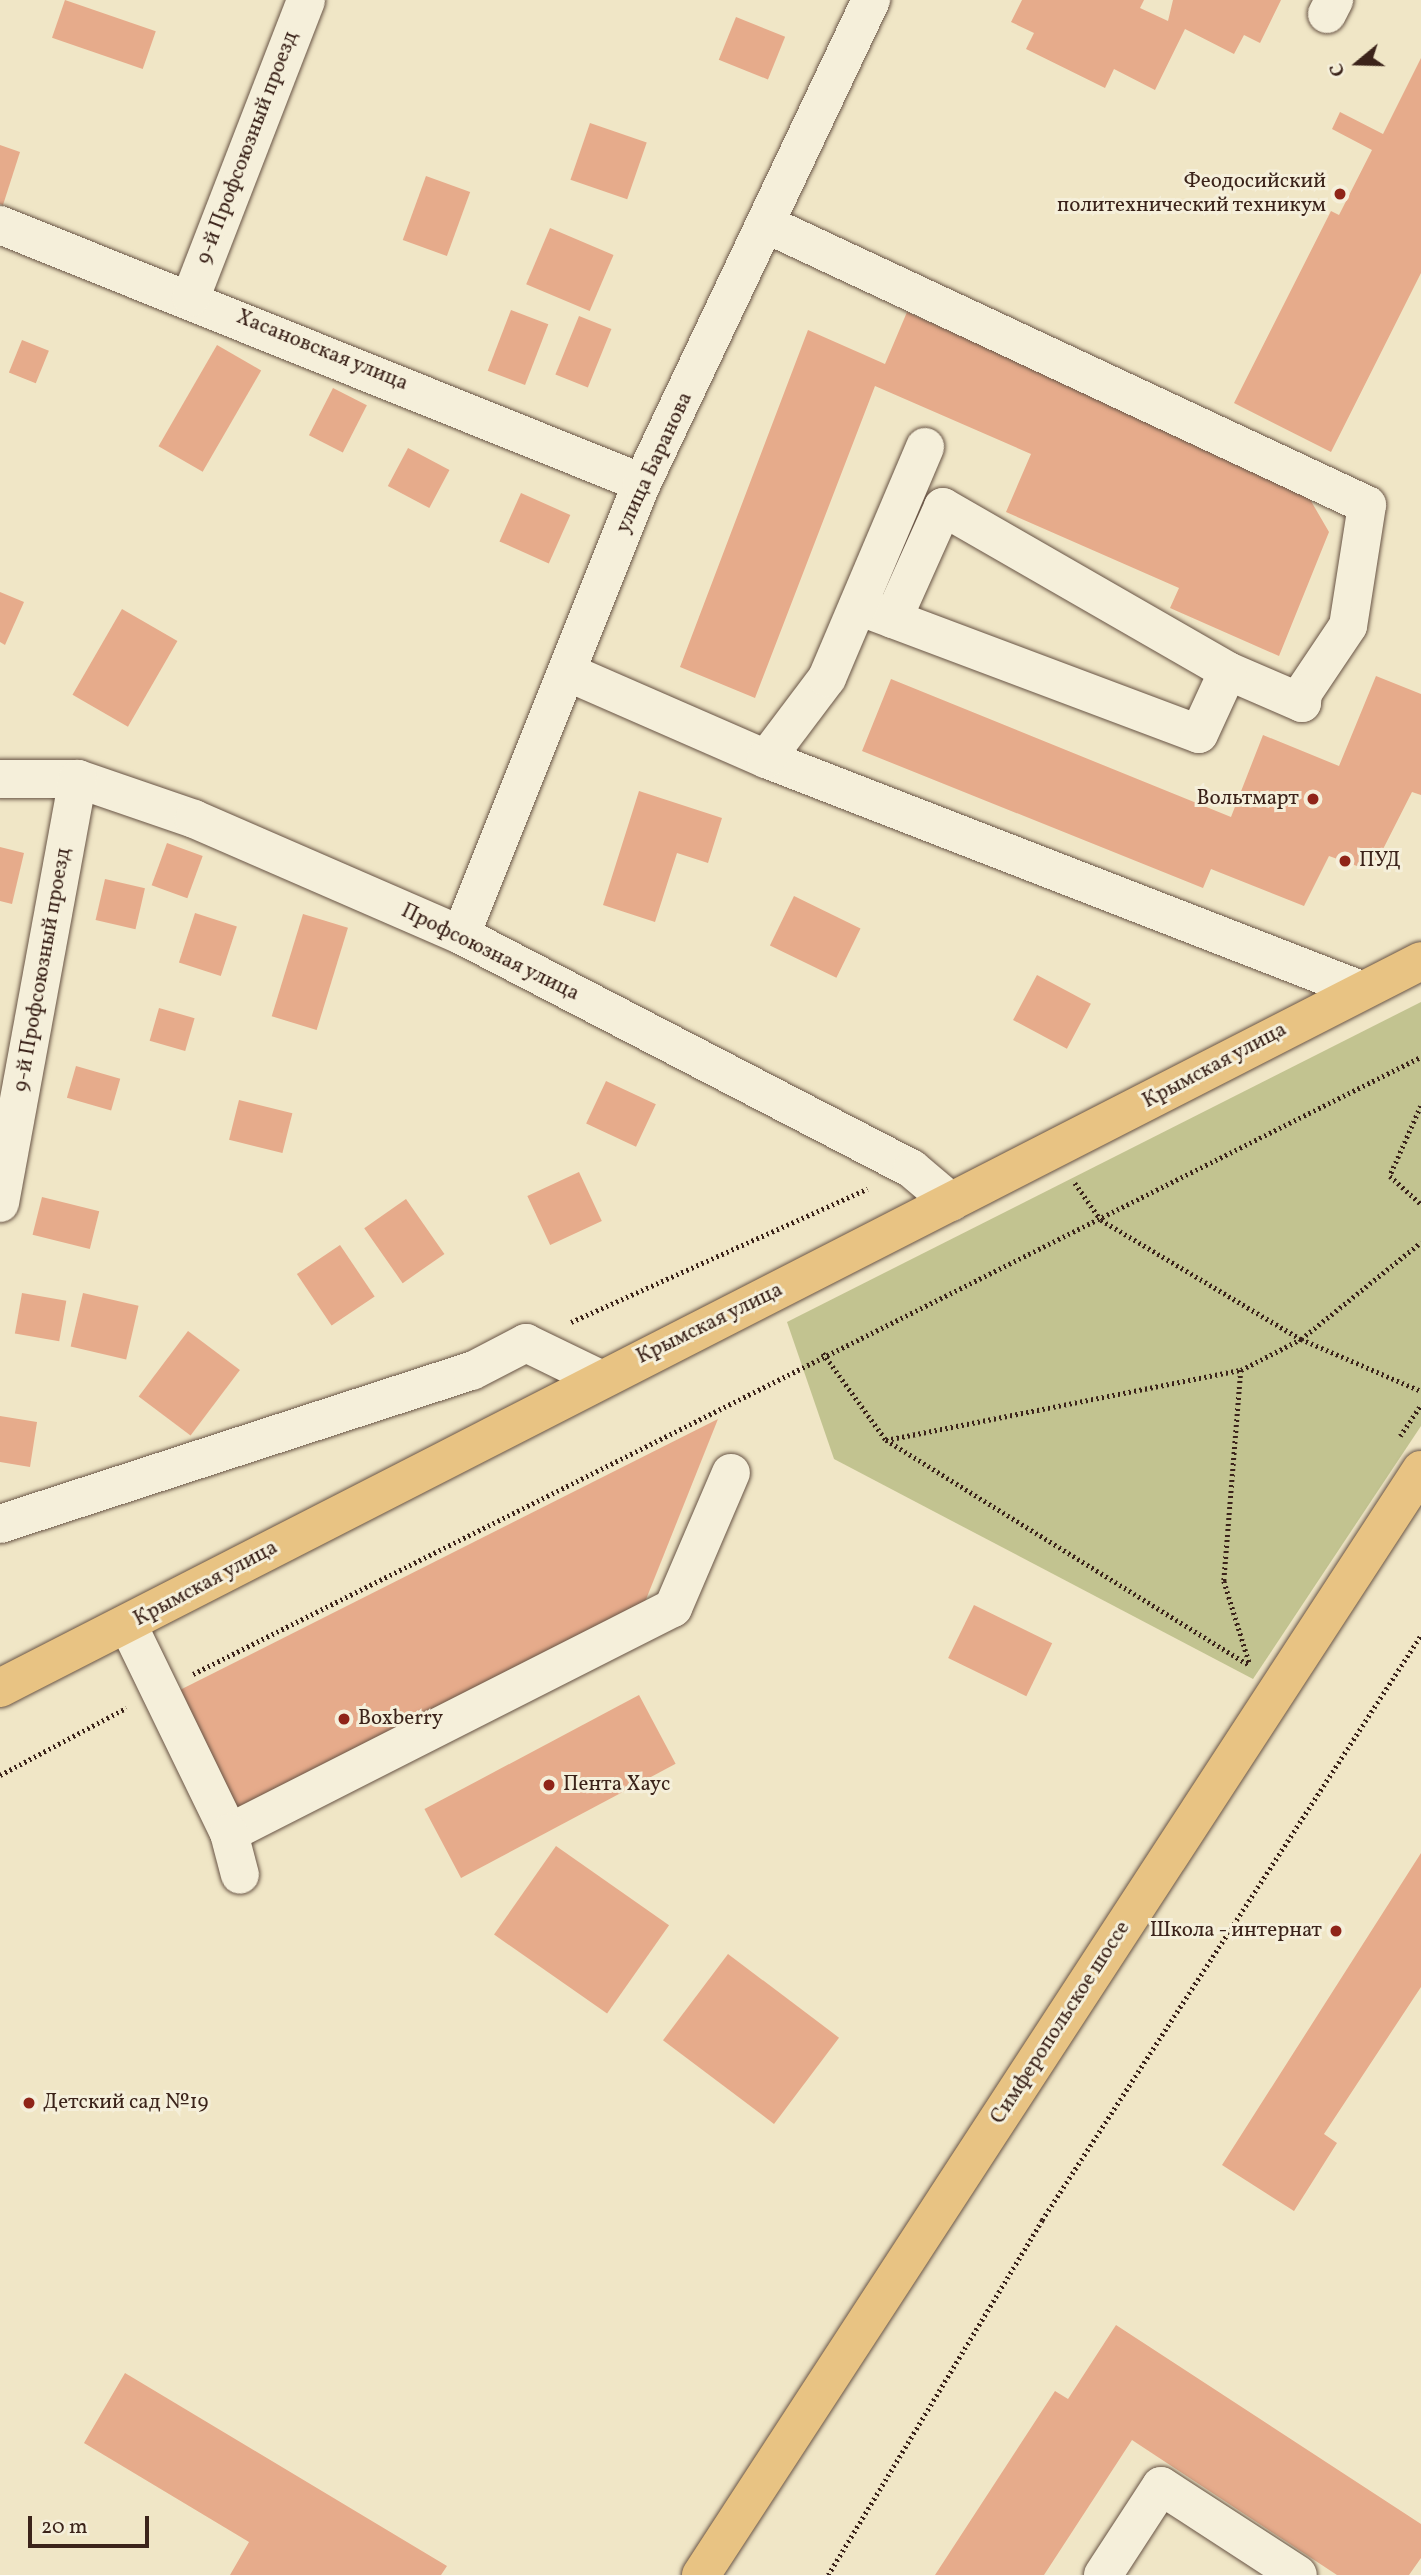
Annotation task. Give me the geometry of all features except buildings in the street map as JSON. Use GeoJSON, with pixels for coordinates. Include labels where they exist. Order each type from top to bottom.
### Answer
{"type":"FeatureCollection","features":[{"type":"Feature","properties":{"kind":"main road","name":"Крымская улица"},"geometry":{"type":"LineString","coordinates":[[0,1688],[128,1625],[600,1379],[1052,1152],[1421,961]]}},
{"type":"Feature","properties":{"kind":"main road","name":"Симферопольское шоссе"},"geometry":{"type":"LineString","coordinates":[[701,2575],[1421,1470]]}},
{"type":"Feature","properties":{"kind":"street","name":"9-й Профсоюзный проезд"},"geometry":{"type":"LineString","coordinates":[[191,296],[306,0]]}},
{"type":"Feature","properties":{"kind":"street","name":"улица Баранова"},"geometry":{"type":"LineString","coordinates":[[461,935],[642,483],[770,226],[871,0]]}},
{"type":"Feature","properties":{"kind":"street","name":"Хасановская улица"},"geometry":{"type":"LineString","coordinates":[[0,225],[191,296],[642,483]]}},
{"type":"Feature","properties":{"kind":"street"},"geometry":{"type":"LineString","coordinates":[[770,226],[1367,505],[1348,626],[1303,694],[1302,704],[1228,670],[943,507],[893,619]]}},
{"type":"Feature","properties":{"kind":"street"},"geometry":{"type":"LineString","coordinates":[[766,759],[827,678],[925,447]]}},
{"type":"Feature","properties":{"kind":"street"},"geometry":{"type":"LineString","coordinates":[[858,606],[1199,734],[1228,670]]}},
{"type":"Feature","properties":{"kind":"street"},"geometry":{"type":"LineString","coordinates":[[567,672],[766,759],[1361,990]]}},
{"type":"Feature","properties":{"kind":"street","name":"Профсоюзная улица"},"geometry":{"type":"LineString","coordinates":[[0,779],[78,779],[194,818],[461,935],[912,1169],[951,1202]]}},
{"type":"Feature","properties":{"kind":"street","name":"9-й Профсоюзный проезд"},"geometry":{"type":"LineString","coordinates":[[0,1203],[78,779]]}},
{"type":"Feature","properties":{"kind":"street"},"geometry":{"type":"LineString","coordinates":[[0,1524],[472,1371],[526,1343],[600,1379]]}},
{"type":"Feature","properties":{"kind":"street"},"geometry":{"type":"LineString","coordinates":[[229,1833],[673,1608],[731,1473]]}},
{"type":"Feature","properties":{"kind":"street"},"geometry":{"type":"LineString","coordinates":[[128,1625],[229,1833],[240,1875]]}},
{"type":"Feature","properties":{"kind":"street"},"geometry":{"type":"LineString","coordinates":[[1103,2575],[1161,2486],[1298,2575]]}},
{"type":"Feature","properties":{"kind":"path"},"geometry":{"type":"LineString","coordinates":[[0,1775],[160,1690],[823,1353],[1101,1220],[1421,1057]]}},
{"type":"Feature","properties":{"kind":"path"},"geometry":{"type":"LineString","coordinates":[[1421,1106],[1390,1176],[1421,1204]]}},
{"type":"Feature","properties":{"kind":"path"},"geometry":{"type":"LineString","coordinates":[[1052,1152],[1101,1220],[1301,1339],[1421,1391]]}},
{"type":"Feature","properties":{"kind":"path"},"geometry":{"type":"LineString","coordinates":[[526,1343],[912,1169]]}},
{"type":"Feature","properties":{"kind":"path"},"geometry":{"type":"LineString","coordinates":[[887,1440],[1241,1370],[1301,1339],[1421,1242]]}},
{"type":"Feature","properties":{"kind":"path"},"geometry":{"type":"LineString","coordinates":[[823,1353],[887,1440],[1250,1666],[1224,1581],[1241,1370]]}},
{"type":"Feature","properties":{"kind":"path"},"geometry":{"type":"LineString","coordinates":[[828,2575],[1042,2220],[1421,1635]]}},
{"type":"Feature","properties":{"kind":"green space"},"geometry":{"type":"Polygon","coordinates":[[[1421,1002],[1421,1426],[1253,1679],[834,1459],[787,1322],[1421,1002]]]}},
{"type":"Feature","properties":{"kind":"place","name":"Феодосийский политехнический техникум"},"geometry":{"type":"Point","coordinates":[1340,194]}},
{"type":"Feature","properties":{"kind":"place","name":"Вольтмарт"},"geometry":{"type":"Point","coordinates":[1313,799]}},
{"type":"Feature","properties":{"kind":"place","name":"ПУД"},"geometry":{"type":"Point","coordinates":[1345,861]}},
{"type":"Feature","properties":{"kind":"place","name":"Boxberry"},"geometry":{"type":"Point","coordinates":[344,1719]}},
{"type":"Feature","properties":{"kind":"place","name":"Пента Хаус"},"geometry":{"type":"Point","coordinates":[549,1785]}},
{"type":"Feature","properties":{"kind":"place","name":"Школа - интернат"},"geometry":{"type":"Point","coordinates":[1336,1931]}},
{"type":"Feature","properties":{"kind":"place","name":"Детский сад №19"},"geometry":{"type":"Point","coordinates":[29,2103]}}]}
